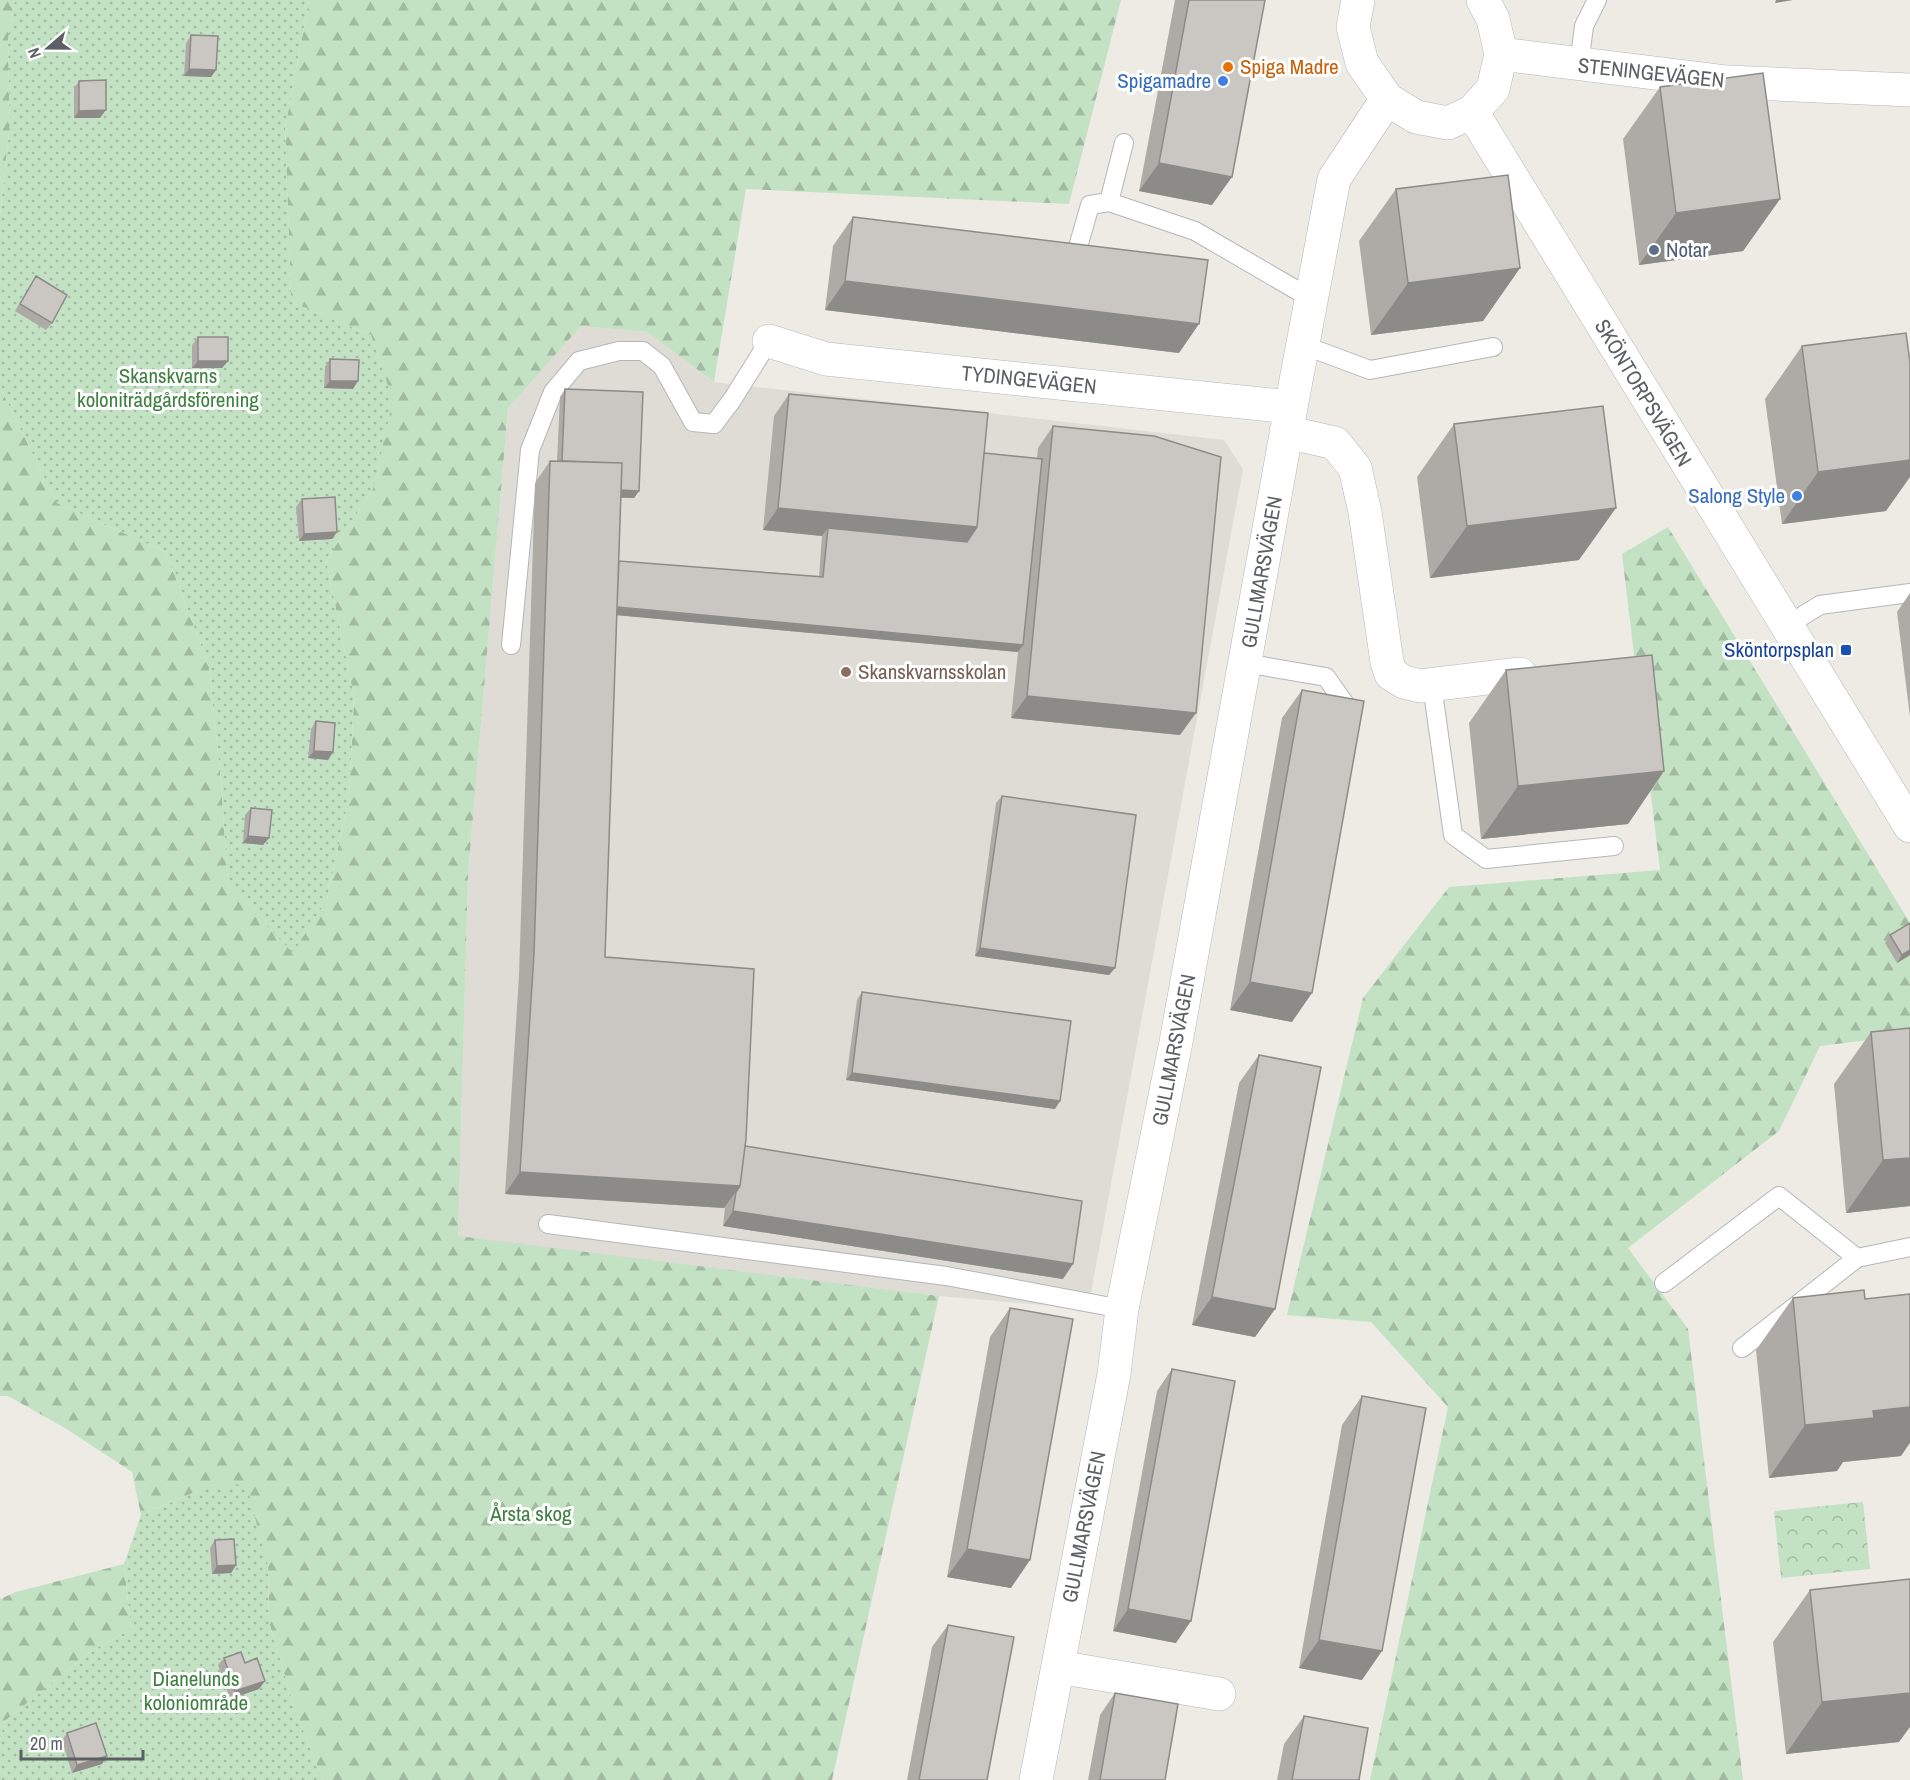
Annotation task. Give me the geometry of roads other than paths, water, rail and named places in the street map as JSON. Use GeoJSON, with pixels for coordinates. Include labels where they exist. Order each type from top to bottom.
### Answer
{"type":"FeatureCollection","features":[{"type":"Feature","properties":{"kind":"street"},"geometry":{"type":"LineString","coordinates":[[1358,0],[1353,27],[1362,63],[1387,99],[1416,117],[1449,123],[1472,112],[1494,89],[1501,54],[1493,18],[1483,0]]}},
{"type":"Feature","properties":{"kind":"street","name":"STENINGEVÄGEN"},"geometry":{"type":"LineString","coordinates":[[1501,54],[1727,82],[1910,90]]}},
{"type":"Feature","properties":{"kind":"street","name":"GULLMARSVÄGEN"},"geometry":{"type":"LineString","coordinates":[[1036,1780],[1114,1374],[1122,1309],[1176,1042],[1334,179],[1387,99]]}},
{"type":"Feature","properties":{"kind":"street","name":"SKÖNTORPSVÄGEN"},"geometry":{"type":"LineString","coordinates":[[1472,112],[1786,626],[1901,793],[1910,826]]}},
{"type":"Feature","properties":{"kind":"street","name":"TYDINGEVÄGEN"},"geometry":{"type":"LineString","coordinates":[[769,341],[826,359],[1289,419]]}},
{"type":"Feature","properties":{"kind":"street"},"geometry":{"type":"LineString","coordinates":[[1289,419],[1335,443],[1355,468],[1365,512],[1386,662],[1391,674],[1404,682],[1420,686],[1520,674]]}},
{"type":"Feature","properties":{"kind":"street"},"geometry":{"type":"LineString","coordinates":[[1058,1667],[1220,1694]]}},
{"type":"Feature","properties":{"kind":"lane"},"geometry":{"type":"LineString","coordinates":[[1579,65],[1584,26],[1597,0]]}},
{"type":"Feature","properties":{"kind":"lane"},"geometry":{"type":"LineString","coordinates":[[1109,202],[1125,143]]}},
{"type":"Feature","properties":{"kind":"lane"},"geometry":{"type":"LineString","coordinates":[[1041,258],[1064,261],[1078,247],[1090,205],[1109,202],[1195,231],[1312,299]]}},
{"type":"Feature","properties":{"kind":"lane"},"geometry":{"type":"LineString","coordinates":[[511,645],[530,450],[553,393],[579,361],[619,351],[643,351],[662,366],[693,422],[714,424],[769,341]]}},
{"type":"Feature","properties":{"kind":"lane"},"geometry":{"type":"LineString","coordinates":[[1303,345],[1370,370],[1493,346]]}},
{"type":"Feature","properties":{"kind":"lane"},"geometry":{"type":"LineString","coordinates":[[1786,626],[1820,605],[1910,593]]}},
{"type":"Feature","properties":{"kind":"lane"},"geometry":{"type":"LineString","coordinates":[[1245,663],[1326,677],[1350,711]]}},
{"type":"Feature","properties":{"kind":"lane"},"geometry":{"type":"LineString","coordinates":[[1432,685],[1453,836],[1485,859],[1614,846]]}},
{"type":"Feature","properties":{"kind":"lane"},"geometry":{"type":"LineString","coordinates":[[1664,1283],[1779,1196],[1857,1258]]}},
{"type":"Feature","properties":{"kind":"lane"},"geometry":{"type":"LineString","coordinates":[[548,1224],[946,1276],[1122,1309]]}},
{"type":"Feature","properties":{"kind":"lane"},"geometry":{"type":"LineString","coordinates":[[1742,1348],[1857,1258],[1910,1247]]}},
{"type":"Feature","properties":{"kind":"place","name":"Spiga Madre"},"geometry":{"type":"Point","coordinates":[1228,67]}},
{"type":"Feature","properties":{"kind":"place","name":"Spigamadre"},"geometry":{"type":"Point","coordinates":[1223,81]}},
{"type":"Feature","properties":{"kind":"place","name":"Notar"},"geometry":{"type":"Point","coordinates":[1654,250]}},
{"type":"Feature","properties":{"kind":"place","name":"Salong Style"},"geometry":{"type":"Point","coordinates":[1797,496]}},
{"type":"Feature","properties":{"kind":"place","name":"Sköntorpsplan"},"geometry":{"type":"Point","coordinates":[1846,650]}},
{"type":"Feature","properties":{"kind":"place","name":"Skanskvarnsskolan"},"geometry":{"type":"Point","coordinates":[846,672]}},
{"type":"Feature","properties":{"kind":"park label","name":"Skanskvarns koloniträdgårdsförening"},"geometry":{"type":"Point","coordinates":[168,388]}},
{"type":"Feature","properties":{"kind":"park label","name":"Årsta skog"},"geometry":{"type":"Point","coordinates":[531,1514]}},
{"type":"Feature","properties":{"kind":"park label","name":"Dianelunds koloniområde"},"geometry":{"type":"Point","coordinates":[196,1691]}}]}
